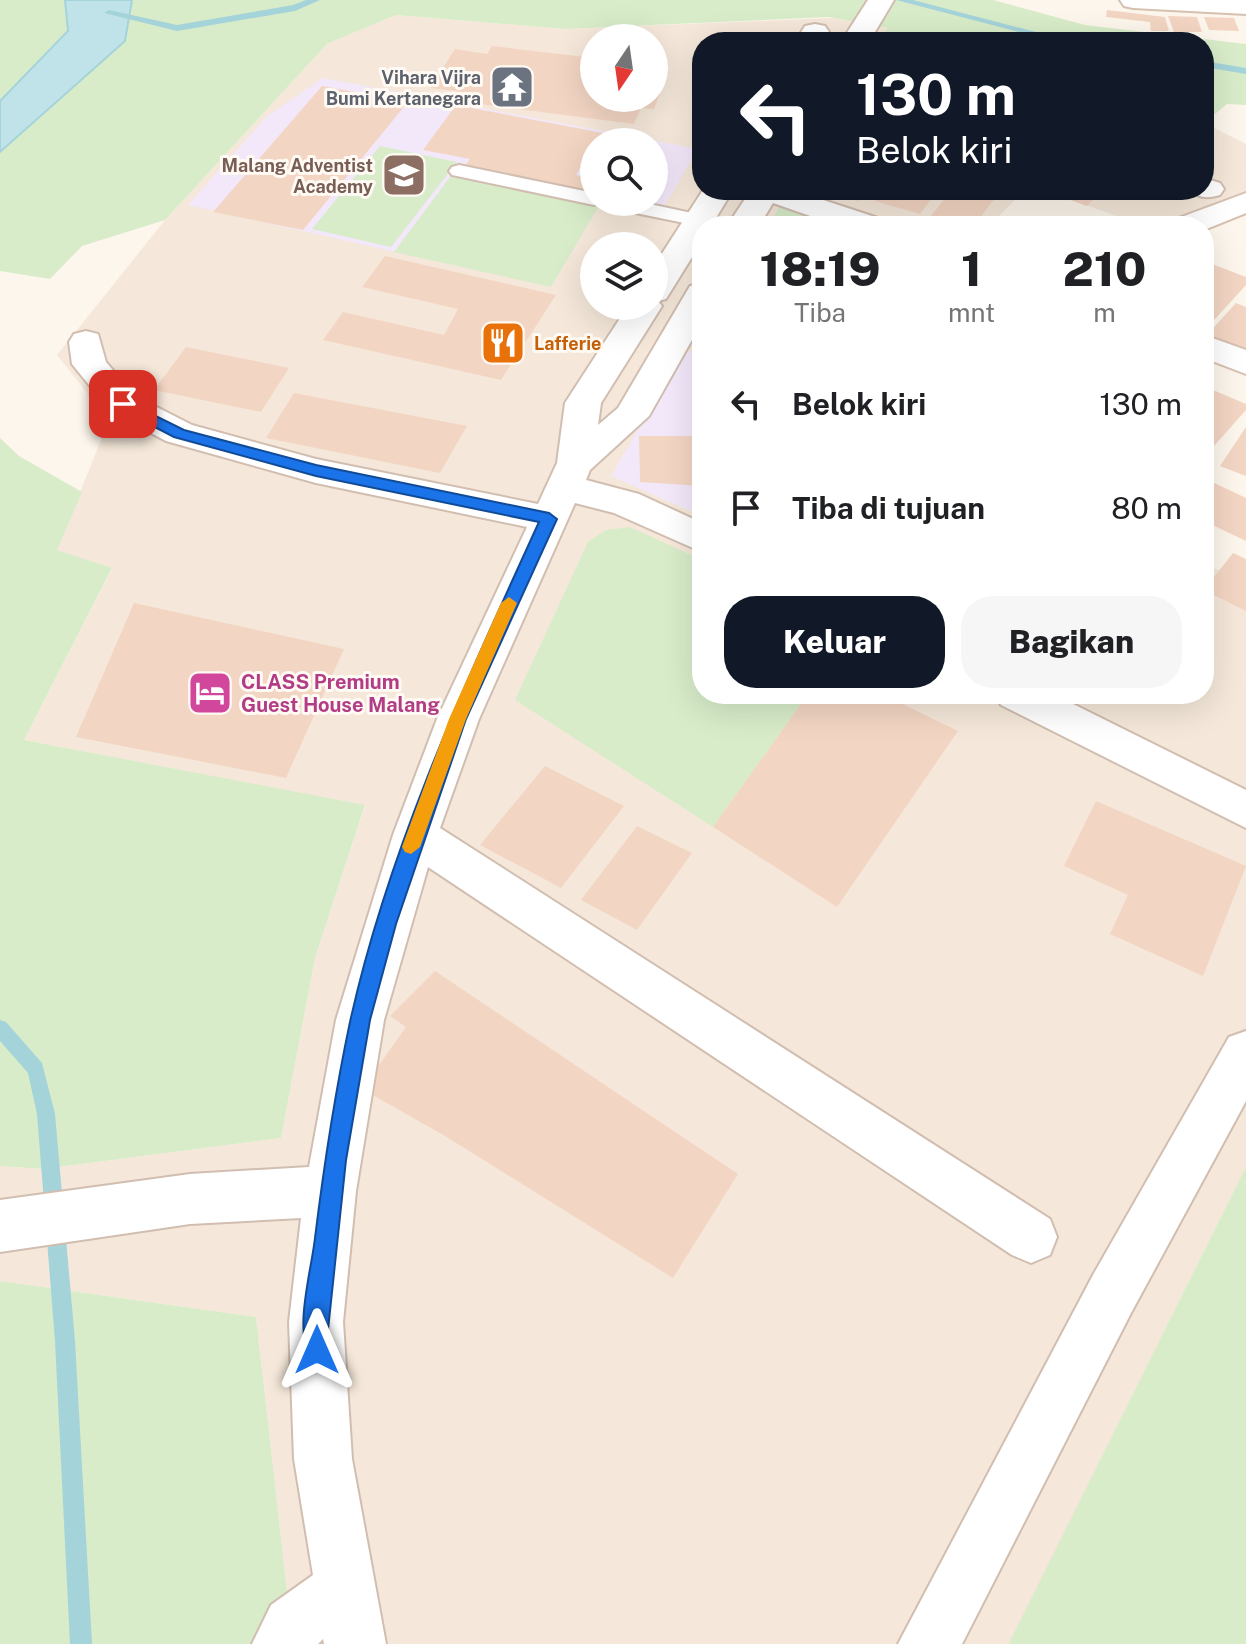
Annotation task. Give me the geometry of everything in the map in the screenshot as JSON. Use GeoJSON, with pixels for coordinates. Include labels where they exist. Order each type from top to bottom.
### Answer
{"type":"FeatureCollection","features":[{"type":"Feature","properties":{"kind":"street"},"geometry":{"type":"LineString","coordinates":[[1141,1],[1239,3]]}},
{"type":"Feature","properties":{"kind":"street"},"geometry":{"type":"LineString","coordinates":[[795,200],[841,216]]}},
{"type":"Feature","properties":{"kind":"street"},"geometry":{"type":"LineString","coordinates":[[1212,216],[1246,202]]}},
{"type":"Feature","properties":{"kind":"street"},"geometry":{"type":"LineString","coordinates":[[668,269],[692,231]]}},
{"type":"Feature","properties":{"kind":"street"},"geometry":{"type":"LineString","coordinates":[[668,278],[692,275]]}},
{"type":"Feature","properties":{"kind":"street"},"geometry":{"type":"LineString","coordinates":[[563,489],[631,416],[692,310]]}},
{"type":"Feature","properties":{"kind":"street"},"geometry":{"type":"LineString","coordinates":[[283,1644],[285,1636],[302,1617],[350,1617],[323,1459],[316,1322],[330,1191],[360,1020],[415,835],[458,719],[563,489],[583,403],[636,320]]}},
{"type":"Feature","properties":{"kind":"street"},"geometry":{"type":"LineString","coordinates":[[86,342],[89,364],[123,404],[179,433],[316,471],[563,489],[626,503],[692,534]]}},
{"type":"Feature","properties":{"kind":"street"},"geometry":{"type":"LineString","coordinates":[[1214,350],[1246,363]]}},
{"type":"Feature","properties":{"kind":"street"},"geometry":{"type":"LineString","coordinates":[[583,403],[631,416]]}},
{"type":"Feature","properties":{"kind":"street"},"geometry":{"type":"LineString","coordinates":[[1036,704],[1246,810]]}},
{"type":"Feature","properties":{"kind":"street"},"geometry":{"type":"LineString","coordinates":[[415,835],[1031,1237]]}},
{"type":"Feature","properties":{"kind":"street"},"geometry":{"type":"LineString","coordinates":[[929,1644],[1112,1294],[1246,1053]]}},
{"type":"Feature","properties":{"kind":"street"},"geometry":{"type":"LineString","coordinates":[[0,1226],[190,1199],[330,1191]]}},
{"type":"Feature","properties":{"kind":"lane"},"geometry":{"type":"LineString","coordinates":[[459,171],[580,196]]}},
{"type":"Feature","properties":{"kind":"lane"},"geometry":{"type":"LineString","coordinates":[[668,214],[692,219]]}},
{"type":"Feature","properties":{"kind":"shaded area"},"geometry":{"type":"Polygon","coordinates":[[[396,15],[580,28],[580,112],[668,112],[668,25],[833,18],[889,28],[886,32],[692,32],[692,200],[1015,200],[999,216],[692,216],[692,704],[1214,704],[1214,568],[1246,581],[1246,1644],[293,1644],[256,1317],[0,1281],[0,1166],[43,1169],[281,1138],[315,958],[365,806],[24,740],[112,569],[57,550],[109,420],[57,355],[165,220],[327,44],[396,15]]]}},
{"type":"Feature","properties":{"kind":"shaded area","name":"Malang Adventist Academy"},"geometry":{"type":"Polygon","coordinates":[[[323,78],[587,128],[580,128],[580,216],[593,216],[583,232],[580,232],[580,238],[551,287],[188,205],[267,116],[323,78]]]}},
{"type":"Feature","properties":{"kind":"shaded area"},"geometry":{"type":"Polygon","coordinates":[[[1214,128],[1246,144],[1246,191],[1185,216],[1117,216],[1071,200],[1214,200],[1214,128]]]}},
{"type":"Feature","properties":{"kind":"shaded area","name":"Malang Adventist Academy"},"geometry":{"type":"Polygon","coordinates":[[[668,143],[692,148],[692,159],[668,200],[668,143]]]}},
{"type":"Feature","properties":{"kind":"shaded area"},"geometry":{"type":"Polygon","coordinates":[[[685,349],[692,352],[692,512],[611,476],[685,349]]]}},
{"type":"Feature","properties":{"kind":"green space"},"geometry":{"type":"Polygon","coordinates":[[[0,0],[993,0],[1085,25],[1144,32],[885,32],[888,28],[829,17],[668,24],[580,24],[580,28],[565,29],[396,15],[327,44],[165,220],[82,246],[50,279],[0,271],[0,0]]]}},
{"type":"Feature","properties":{"kind":"green space"},"geometry":{"type":"Polygon","coordinates":[[[1214,40],[1246,44],[1246,105],[1227,104],[1214,115],[1214,40]]]}},
{"type":"Feature","properties":{"kind":"green space"},"geometry":{"type":"Polygon","coordinates":[[[380,146],[457,162],[391,247],[312,229],[380,146]]]}},
{"type":"Feature","properties":{"kind":"green space"},"geometry":{"type":"Polygon","coordinates":[[[453,173],[580,200],[580,216],[593,216],[583,232],[580,232],[580,238],[551,287],[394,252],[453,173]]]}},
{"type":"Feature","properties":{"kind":"green space"},"geometry":{"type":"Polygon","coordinates":[[[779,207],[806,216],[774,216],[779,207]]]}},
{"type":"Feature","properties":{"kind":"green space"},"geometry":{"type":"Polygon","coordinates":[[[0,438],[19,456],[82,492],[57,550],[112,568],[24,740],[365,805],[315,958],[281,1138],[43,1169],[0,1166],[0,438]]]}},
{"type":"Feature","properties":{"kind":"green space"},"geometry":{"type":"Polygon","coordinates":[[[630,527],[692,555],[692,704],[801,704],[713,827],[515,700],[588,542],[606,530],[630,527]]]}},
{"type":"Feature","properties":{"kind":"green space"},"geometry":{"type":"Polygon","coordinates":[[[1246,1167],[1246,1644],[1011,1644],[1009,1643],[1246,1167]]]}},
{"type":"Feature","properties":{"kind":"green space"},"geometry":{"type":"Polygon","coordinates":[[[0,1281],[256,1317],[293,1644],[0,1644],[0,1281]]]}},
{"type":"Feature","properties":{"kind":"water"},"geometry":{"type":"Polygon","coordinates":[[[65,0],[132,0],[125,41],[0,152],[0,101],[68,31],[65,0]]]}},
{"type":"Feature","properties":{"kind":"building"},"geometry":{"type":"Polygon","coordinates":[[[1107,10],[1165,17],[1169,31],[1151,31],[1150,22],[1106,17],[1107,10]]]}},
{"type":"Feature","properties":{"kind":"building"},"geometry":{"type":"Polygon","coordinates":[[[1168,16],[1197,17],[1202,32],[1174,32],[1168,16]]]}},
{"type":"Feature","properties":{"kind":"building"},"geometry":{"type":"Polygon","coordinates":[[[1204,17],[1234,18],[1239,31],[1209,30],[1204,17]]]}},
{"type":"Feature","properties":{"kind":"building","name":"Vihara Vijra Bumi Kertanegara"},"geometry":{"type":"Polygon","coordinates":[[[492,46],[580,56],[580,112],[639,112],[634,124],[457,101],[463,92],[430,88],[455,49],[487,54],[492,46]]]}},
{"type":"Feature","properties":{"kind":"building"},"geometry":{"type":"Polygon","coordinates":[[[322,86],[408,102],[303,230],[213,212],[322,86]]]}},
{"type":"Feature","properties":{"kind":"building"},"geometry":{"type":"Polygon","coordinates":[[[456,105],[580,129],[580,168],[576,175],[580,176],[580,193],[462,170],[470,159],[423,150],[456,105]]]}},
{"type":"Feature","properties":{"kind":"building"},"geometry":{"type":"Polygon","coordinates":[[[876,200],[930,200],[920,214],[876,200]]]}},
{"type":"Feature","properties":{"kind":"building"},"geometry":{"type":"Polygon","coordinates":[[[944,200],[994,200],[982,216],[931,216],[944,200]]]}},
{"type":"Feature","properties":{"kind":"building"},"geometry":{"type":"Polygon","coordinates":[[[1071,200],[1093,200],[1087,206],[1071,200]]]}},
{"type":"Feature","properties":{"kind":"building"},"geometry":{"type":"Polygon","coordinates":[[[385,256],[556,295],[501,380],[323,340],[343,312],[444,335],[458,309],[362,287],[385,256]]]}},
{"type":"Feature","properties":{"kind":"building"},"geometry":{"type":"Polygon","coordinates":[[[1214,265],[1246,277],[1246,285],[1214,320],[1214,265]]]}},
{"type":"Feature","properties":{"kind":"building"},"geometry":{"type":"Polygon","coordinates":[[[1236,303],[1246,307],[1246,354],[1214,341],[1214,327],[1236,303]]]}},
{"type":"Feature","properties":{"kind":"building"},"geometry":{"type":"Polygon","coordinates":[[[186,347],[289,368],[261,412],[154,390],[186,347]]]}},
{"type":"Feature","properties":{"kind":"building"},"geometry":{"type":"Polygon","coordinates":[[[1214,390],[1246,404],[1246,410],[1214,446],[1214,390]]]}},
{"type":"Feature","properties":{"kind":"building"},"geometry":{"type":"Polygon","coordinates":[[[294,393],[467,426],[440,473],[266,438],[294,393]]]}},
{"type":"Feature","properties":{"kind":"building"},"geometry":{"type":"Polygon","coordinates":[[[1246,427],[1246,476],[1220,466],[1246,427]]]}},
{"type":"Feature","properties":{"kind":"building"},"geometry":{"type":"Polygon","coordinates":[[[639,436],[692,436],[692,485],[640,482],[639,436]]]}},
{"type":"Feature","properties":{"kind":"building"},"geometry":{"type":"Polygon","coordinates":[[[1214,483],[1246,498],[1246,541],[1214,526],[1214,483]]]}},
{"type":"Feature","properties":{"kind":"building"},"geometry":{"type":"Polygon","coordinates":[[[1233,553],[1246,559],[1246,611],[1214,595],[1214,577],[1233,553]]]}},
{"type":"Feature","properties":{"kind":"building","name":"CLASS Premium Guest House Malang"},"geometry":{"type":"Polygon","coordinates":[[[134,603],[344,649],[286,778],[76,737],[134,603]]]}},
{"type":"Feature","properties":{"kind":"building"},"geometry":{"type":"Polygon","coordinates":[[[801,704],[903,704],[958,731],[837,907],[713,827],[801,704]]]}},
{"type":"Feature","properties":{"kind":"building"},"geometry":{"type":"Polygon","coordinates":[[[545,766],[624,806],[561,888],[480,845],[545,766]]]}},
{"type":"Feature","properties":{"kind":"building"},"geometry":{"type":"Polygon","coordinates":[[[1096,801],[1246,866],[1203,976],[1110,934],[1128,895],[1064,866],[1096,801]]]}},
{"type":"Feature","properties":{"kind":"building"},"geometry":{"type":"Polygon","coordinates":[[[637,826],[692,853],[637,930],[581,900],[637,826]]]}},
{"type":"Feature","properties":{"kind":"building"},"geometry":{"type":"Polygon","coordinates":[[[435,971],[738,1174],[673,1278],[445,1136],[362,1089],[406,1027],[390,1016],[435,971]]]}},
{"type":"Feature","properties":{"kind":"waterway"},"geometry":{"type":"LineString","coordinates":[[109,13],[177,28],[295,8],[315,0]]}},
{"type":"Feature","properties":{"kind":"waterway"},"geometry":{"type":"LineString","coordinates":[[901,0],[1029,32]]}},
{"type":"Feature","properties":{"kind":"waterway"},"geometry":{"type":"LineString","coordinates":[[1214,66],[1246,71]]}},
{"type":"Feature","properties":{"kind":"waterway"},"geometry":{"type":"LineString","coordinates":[[0,1028],[36,1069],[46,1114],[65,1341],[81,1644]]}},
{"type":"Feature","properties":{"kind":"slow traffic"},"geometry":{"type":"LineString","coordinates":[[411,847],[458,719],[509,603]]}},
{"type":"Feature","properties":{"kind":"place","name":"Vihara Vijra Bumi Kertanegara"},"geometry":{"type":"Point","coordinates":[512,87]}},
{"type":"Feature","properties":{"kind":"place","name":"Malang Adventist Academy"},"geometry":{"type":"Point","coordinates":[404,175]}},
{"type":"Feature","properties":{"kind":"place","name":"Lafferie"},"geometry":{"type":"Point","coordinates":[503,343]}},
{"type":"Feature","properties":{"kind":"place","name":"CLASS Premium Guest House Malang"},"geometry":{"type":"Point","coordinates":[210,693]}},
{"type":"Feature","properties":{"kind":"route"},"geometry":{"type":"LineString","coordinates":[[123,404],[179,433],[316,471],[549,519],[458,719],[386,924],[360,1020],[335,1160],[316,1322],[317,1350]]}}]}
